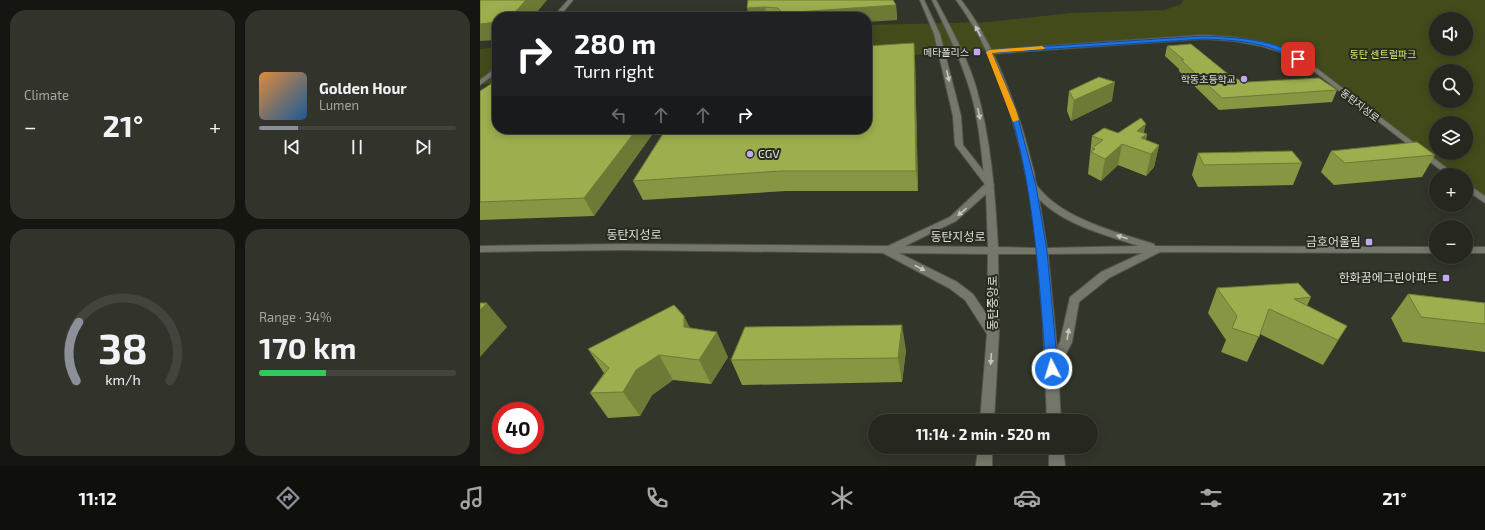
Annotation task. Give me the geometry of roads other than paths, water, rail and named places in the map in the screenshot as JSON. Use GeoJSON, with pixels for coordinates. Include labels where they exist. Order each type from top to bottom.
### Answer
{"type":"FeatureCollection","features":[{"type":"Feature","properties":{"kind":"street"},"geometry":{"type":"LineString","coordinates":[[560,12],[571,0]]}},
{"type":"Feature","properties":{"kind":"street"},"geometry":{"type":"LineString","coordinates":[[885,250],[920,236],[953,219],[990,185],[960,145],[957,116],[937,34],[922,0]]}},
{"type":"Feature","properties":{"kind":"street","name":"동탄중앙로"},"geometry":{"type":"LineString","coordinates":[[934,0],[951,34],[972,85],[982,128],[990,185],[993,250],[993,332],[987,414]]}},
{"type":"Feature","properties":{"kind":"street"},"geometry":{"type":"LineString","coordinates":[[958,0],[973,21],[989,52],[1013,110],[1032,186],[1042,251],[1052,369],[1054,414]]}},
{"type":"Feature","properties":{"kind":"street","name":"동탄지성로"},"geometry":{"type":"LineString","coordinates":[[989,52],[1203,38],[1234,39],[1262,44],[1289,53],[1317,71],[1443,168]]}},
{"type":"Feature","properties":{"kind":"street"},"geometry":{"type":"LineString","coordinates":[[480,83],[492,73]]}},
{"type":"Feature","properties":{"kind":"street"},"geometry":{"type":"LineString","coordinates":[[1032,186],[1051,206],[1075,218],[1109,233],[1159,249]]}},
{"type":"Feature","properties":{"kind":"street"},"geometry":{"type":"LineString","coordinates":[[1473,191],[1485,200]]}},
{"type":"Feature","properties":{"kind":"street","name":"동탄지성로"},"geometry":{"type":"LineString","coordinates":[[480,249],[621,247],[1042,251],[1159,249],[1429,250]]}},
{"type":"Feature","properties":{"kind":"street"},"geometry":{"type":"LineString","coordinates":[[1052,369],[1066,342],[1074,300],[1105,275],[1159,249]]}},
{"type":"Feature","properties":{"kind":"street"},"geometry":{"type":"LineString","coordinates":[[885,250],[954,285],[970,297],[993,332]]}},
{"type":"Feature","properties":{"kind":"street"},"geometry":{"type":"LineString","coordinates":[[1473,250],[1485,250]]}},
{"type":"Feature","properties":{"kind":"street"},"geometry":{"type":"LineString","coordinates":[[984,466],[985,454]]}},
{"type":"Feature","properties":{"kind":"street"},"geometry":{"type":"LineString","coordinates":[[1056,454],[1056,466]]}},
{"type":"Feature","properties":{"kind":"place","name":"메타폴리스"},"geometry":{"type":"Point","coordinates":[977,52]}},
{"type":"Feature","properties":{"kind":"place","name":"학동초등학교"},"geometry":{"type":"Point","coordinates":[1244,79]}},
{"type":"Feature","properties":{"kind":"place","name":"CGV"},"geometry":{"type":"Point","coordinates":[750,154]}},
{"type":"Feature","properties":{"kind":"place","name":"금호어울림"},"geometry":{"type":"Point","coordinates":[1369,242]}},
{"type":"Feature","properties":{"kind":"place","name":"한화꿈에그린아파트"},"geometry":{"type":"Point","coordinates":[1446,278]}},
{"type":"Feature","properties":{"kind":"park label","name":"동탄 센트럴파크"},"geometry":{"type":"Point","coordinates":[1383,54]}}]}
